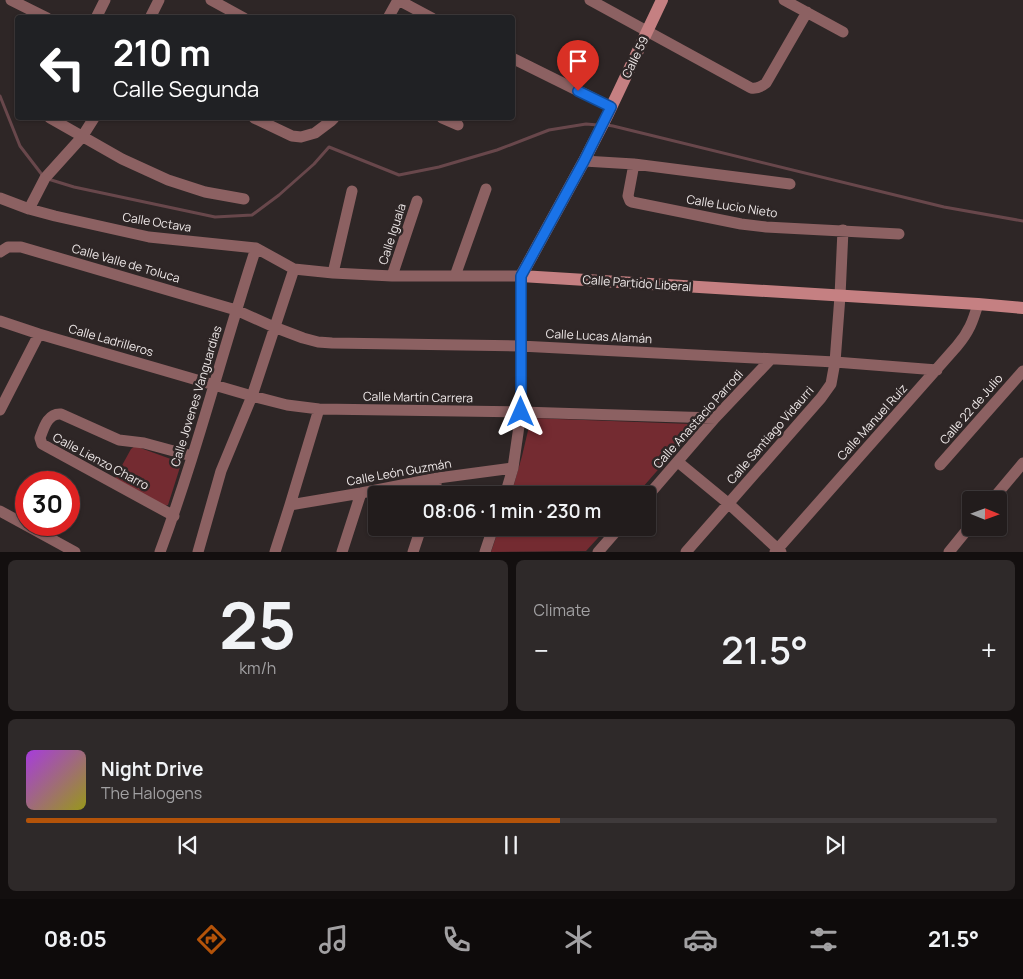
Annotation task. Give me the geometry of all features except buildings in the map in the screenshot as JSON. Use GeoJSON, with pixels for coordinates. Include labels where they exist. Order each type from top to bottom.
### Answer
{"type":"FeatureCollection","features":[{"type":"Feature","properties":{"kind":"street"},"geometry":{"type":"LineString","coordinates":[[11,0],[41,15]]}},
{"type":"Feature","properties":{"kind":"street"},"geometry":{"type":"LineString","coordinates":[[98,15],[105,0]]}},
{"type":"Feature","properties":{"kind":"street"},"geometry":{"type":"LineString","coordinates":[[152,15],[159,0]]}},
{"type":"Feature","properties":{"kind":"street"},"geometry":{"type":"LineString","coordinates":[[211,0],[238,15]]}},
{"type":"Feature","properties":{"kind":"street"},"geometry":{"type":"LineString","coordinates":[[390,15],[398,0],[426,15]]}},
{"type":"Feature","properties":{"kind":"street"},"geometry":{"type":"LineString","coordinates":[[590,0],[756,89],[766,83],[807,12]]}},
{"type":"Feature","properties":{"kind":"street","name":"Calle 59"},"geometry":{"type":"LineString","coordinates":[[521,276],[584,161],[662,0]]}},
{"type":"Feature","properties":{"kind":"street"},"geometry":{"type":"LineString","coordinates":[[791,1],[843,32]]}},
{"type":"Feature","properties":{"kind":"street"},"geometry":{"type":"LineString","coordinates":[[515,60],[609,111]]}},
{"type":"Feature","properties":{"kind":"street"},"geometry":{"type":"LineString","coordinates":[[53,120],[122,159],[168,180],[206,192],[244,199]]}},
{"type":"Feature","properties":{"kind":"street"},"geometry":{"type":"LineString","coordinates":[[29,209],[45,178],[82,137],[93,120]]}},
{"type":"Feature","properties":{"kind":"street"},"geometry":{"type":"LineString","coordinates":[[258,120],[292,136],[301,138],[315,133],[332,120]]}},
{"type":"Feature","properties":{"kind":"street"},"geometry":{"type":"LineString","coordinates":[[447,120],[458,125]]}},
{"type":"Feature","properties":{"kind":"street"},"geometry":{"type":"LineString","coordinates":[[584,161],[634,164],[790,184]]}},
{"type":"Feature","properties":{"kind":"street","name":"Calle Lucio Nieto"},"geometry":{"type":"LineString","coordinates":[[634,164],[628,196],[630,201],[741,224],[900,234]]}},
{"type":"Feature","properties":{"kind":"street"},"geometry":{"type":"LineString","coordinates":[[455,276],[486,189]]}},
{"type":"Feature","properties":{"kind":"street"},"geometry":{"type":"LineString","coordinates":[[333,273],[352,191]]}},
{"type":"Feature","properties":{"kind":"street","name":"Calle Octava"},"geometry":{"type":"LineString","coordinates":[[0,198],[55,216],[149,237],[256,248]]}},
{"type":"Feature","properties":{"kind":"street","name":"Calle Iguala"},"geometry":{"type":"LineString","coordinates":[[392,276],[417,201]]}},
{"type":"Feature","properties":{"kind":"street","name":"Calle Santiago Vidaurri"},"geometry":{"type":"LineString","coordinates":[[686,552],[821,398],[831,384],[835,362],[843,230]]}},
{"type":"Feature","properties":{"kind":"street","name":"Calle Valle de Toluca"},"geometry":{"type":"LineString","coordinates":[[4,250],[14,246],[21,247],[236,310]]}},
{"type":"Feature","properties":{"kind":"street","name":"Calle Partido Liberal"},"geometry":{"type":"LineString","coordinates":[[256,248],[294,269],[333,273],[392,276],[521,276],[1023,308]]}},
{"type":"Feature","properties":{"kind":"street","name":"Calle Jovenes Vanguardias"},"geometry":{"type":"LineString","coordinates":[[160,552],[174,516],[256,248]]}},
{"type":"Feature","properties":{"kind":"street"},"geometry":{"type":"LineString","coordinates":[[198,552],[221,471],[252,396],[294,269]]}},
{"type":"Feature","properties":{"kind":"street"},"geometry":{"type":"LineString","coordinates":[[508,486],[513,468],[521,412],[521,276]]}},
{"type":"Feature","properties":{"kind":"street","name":"Calle Manuel Ruíz"},"geometry":{"type":"LineString","coordinates":[[778,550],[966,335],[978,304]]}},
{"type":"Feature","properties":{"kind":"street","name":"Calle Lucas Alamán"},"geometry":{"type":"LineString","coordinates":[[236,310],[302,338],[332,344],[520,346],[835,362],[937,370]]}},
{"type":"Feature","properties":{"kind":"street","name":"Calle Ladrilleros"},"geometry":{"type":"LineString","coordinates":[[0,321],[214,384]]}},
{"type":"Feature","properties":{"kind":"street"},"geometry":{"type":"LineString","coordinates":[[0,410],[39,334]]}},
{"type":"Feature","properties":{"kind":"street","name":"Calle Anastacio Parrodi"},"geometry":{"type":"LineString","coordinates":[[656,487],[715,418],[771,359]]}},
{"type":"Feature","properties":{"kind":"street","name":"Calle 22 de Julio"},"geometry":{"type":"LineString","coordinates":[[940,465],[1023,371]]}},
{"type":"Feature","properties":{"kind":"street","name":"Calle Martín Carrera"},"geometry":{"type":"LineString","coordinates":[[214,384],[286,405],[319,409],[521,412],[715,418]]}},
{"type":"Feature","properties":{"kind":"street"},"geometry":{"type":"LineString","coordinates":[[275,552],[319,409]]}},
{"type":"Feature","properties":{"kind":"street","name":"Calle Lienzo Charro"},"geometry":{"type":"LineString","coordinates":[[174,516],[42,444],[40,438],[50,417],[61,414],[119,440],[144,443],[192,456]]}},
{"type":"Feature","properties":{"kind":"street"},"geometry":{"type":"LineString","coordinates":[[678,462],[728,504],[778,550]]}},
{"type":"Feature","properties":{"kind":"street"},"geometry":{"type":"LineString","coordinates":[[1000,491],[1023,463]]}},
{"type":"Feature","properties":{"kind":"street","name":"Calle León Guzmán"},"geometry":{"type":"LineString","coordinates":[[290,505],[438,478],[513,468]]}},
{"type":"Feature","properties":{"kind":"street"},"geometry":{"type":"LineString","coordinates":[[435,486],[438,478]]}},
{"type":"Feature","properties":{"kind":"street"},"geometry":{"type":"LineString","coordinates":[[342,552],[362,493]]}},
{"type":"Feature","properties":{"kind":"street"},"geometry":{"type":"LineString","coordinates":[[0,511],[75,552]]}},
{"type":"Feature","properties":{"kind":"street"},"geometry":{"type":"LineString","coordinates":[[413,552],[418,536]]}},
{"type":"Feature","properties":{"kind":"street"},"geometry":{"type":"LineString","coordinates":[[485,552],[490,536]]}},
{"type":"Feature","properties":{"kind":"street"},"geometry":{"type":"LineString","coordinates":[[598,552],[612,536]]}},
{"type":"Feature","properties":{"kind":"street"},"geometry":{"type":"LineString","coordinates":[[949,552],[962,536]]}},
{"type":"Feature","properties":{"kind":"shaded area"},"geometry":{"type":"Polygon","coordinates":[[[531,418],[697,425],[644,486],[514,486],[531,418]]]}},
{"type":"Feature","properties":{"kind":"shaded area"},"geometry":{"type":"Polygon","coordinates":[[[135,446],[181,464],[168,505],[164,506],[114,480],[131,449],[135,446]]]}},
{"type":"Feature","properties":{"kind":"shaded area"},"geometry":{"type":"Polygon","coordinates":[[[496,536],[600,536],[586,551],[491,552],[496,536]]]}},
{"type":"Feature","properties":{"kind":"waterway"},"geometry":{"type":"LineString","coordinates":[[0,96],[20,146],[43,176]]}},
{"type":"Feature","properties":{"kind":"waterway"},"geometry":{"type":"LineString","coordinates":[[48,179],[74,187],[215,217],[252,215],[279,195],[314,164],[329,147],[399,175],[439,167],[497,150],[549,130],[586,124],[598,125]]}},
{"type":"Feature","properties":{"kind":"waterway"},"geometry":{"type":"LineString","coordinates":[[607,125],[944,207],[1023,221]]}},
{"type":"Feature","properties":{"kind":"route"},"geometry":{"type":"LineString","coordinates":[[521,412],[521,276],[584,161],[611,107],[578,91]]}}]}
